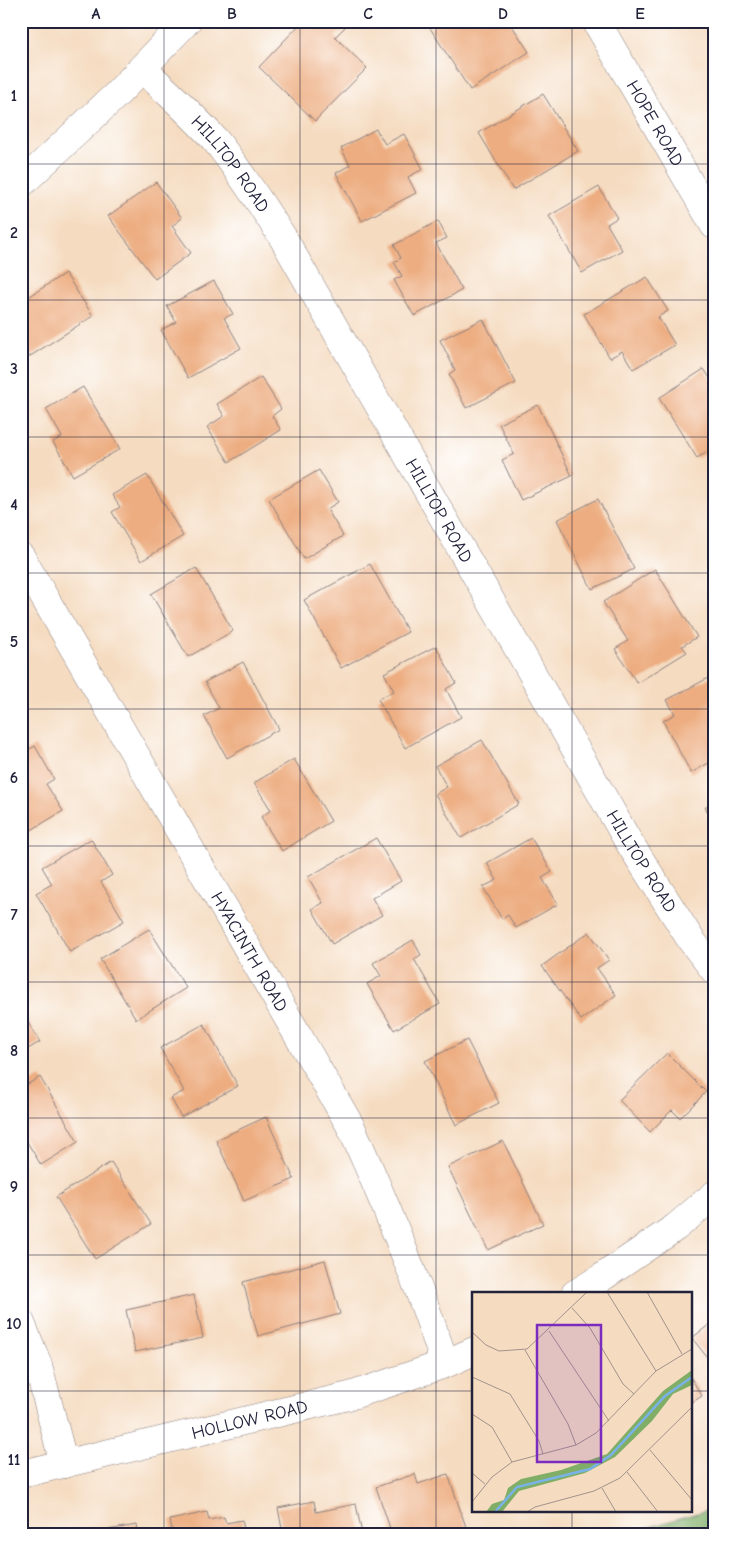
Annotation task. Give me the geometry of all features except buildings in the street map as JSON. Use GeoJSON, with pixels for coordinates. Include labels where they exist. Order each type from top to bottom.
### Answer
{"type":"FeatureCollection","features":[{"type":"Feature","properties":{"kind":"street"},"geometry":{"type":"LineString","coordinates":[[21,184],[115,96],[188,21]]}},
{"type":"Feature","properties":{"kind":"street","name":"HOPE ROAD"},"geometry":{"type":"LineString","coordinates":[[596,21],[714,224]]}},
{"type":"Feature","properties":{"kind":"street","name":"HILLTOP ROAD"},"geometry":{"type":"LineString","coordinates":[[142,68],[186,109],[215,140],[238,170],[282,236],[627,839],[691,940],[714,970]]}},
{"type":"Feature","properties":{"kind":"street","name":"HYACINTH ROAD"},"geometry":{"type":"LineString","coordinates":[[21,557],[351,1127],[392,1219],[429,1315],[445,1364]]}},
{"type":"Feature","properties":{"kind":"street"},"geometry":{"type":"LineString","coordinates":[[579,1292],[676,1227],[714,1195]]}},
{"type":"Feature","properties":{"kind":"street"},"geometry":{"type":"LineString","coordinates":[[21,1323],[38,1365],[64,1464]]}},
{"type":"Feature","properties":{"kind":"street","name":"HOLLOW ROAD"},"geometry":{"type":"LineString","coordinates":[[21,1474],[353,1395],[445,1364],[472,1351]]}},
{"type":"Feature","properties":{"kind":"green space"},"geometry":{"type":"Polygon","coordinates":[[[714,1508],[714,1534],[630,1534],[639,1530],[714,1508]]]}}]}
